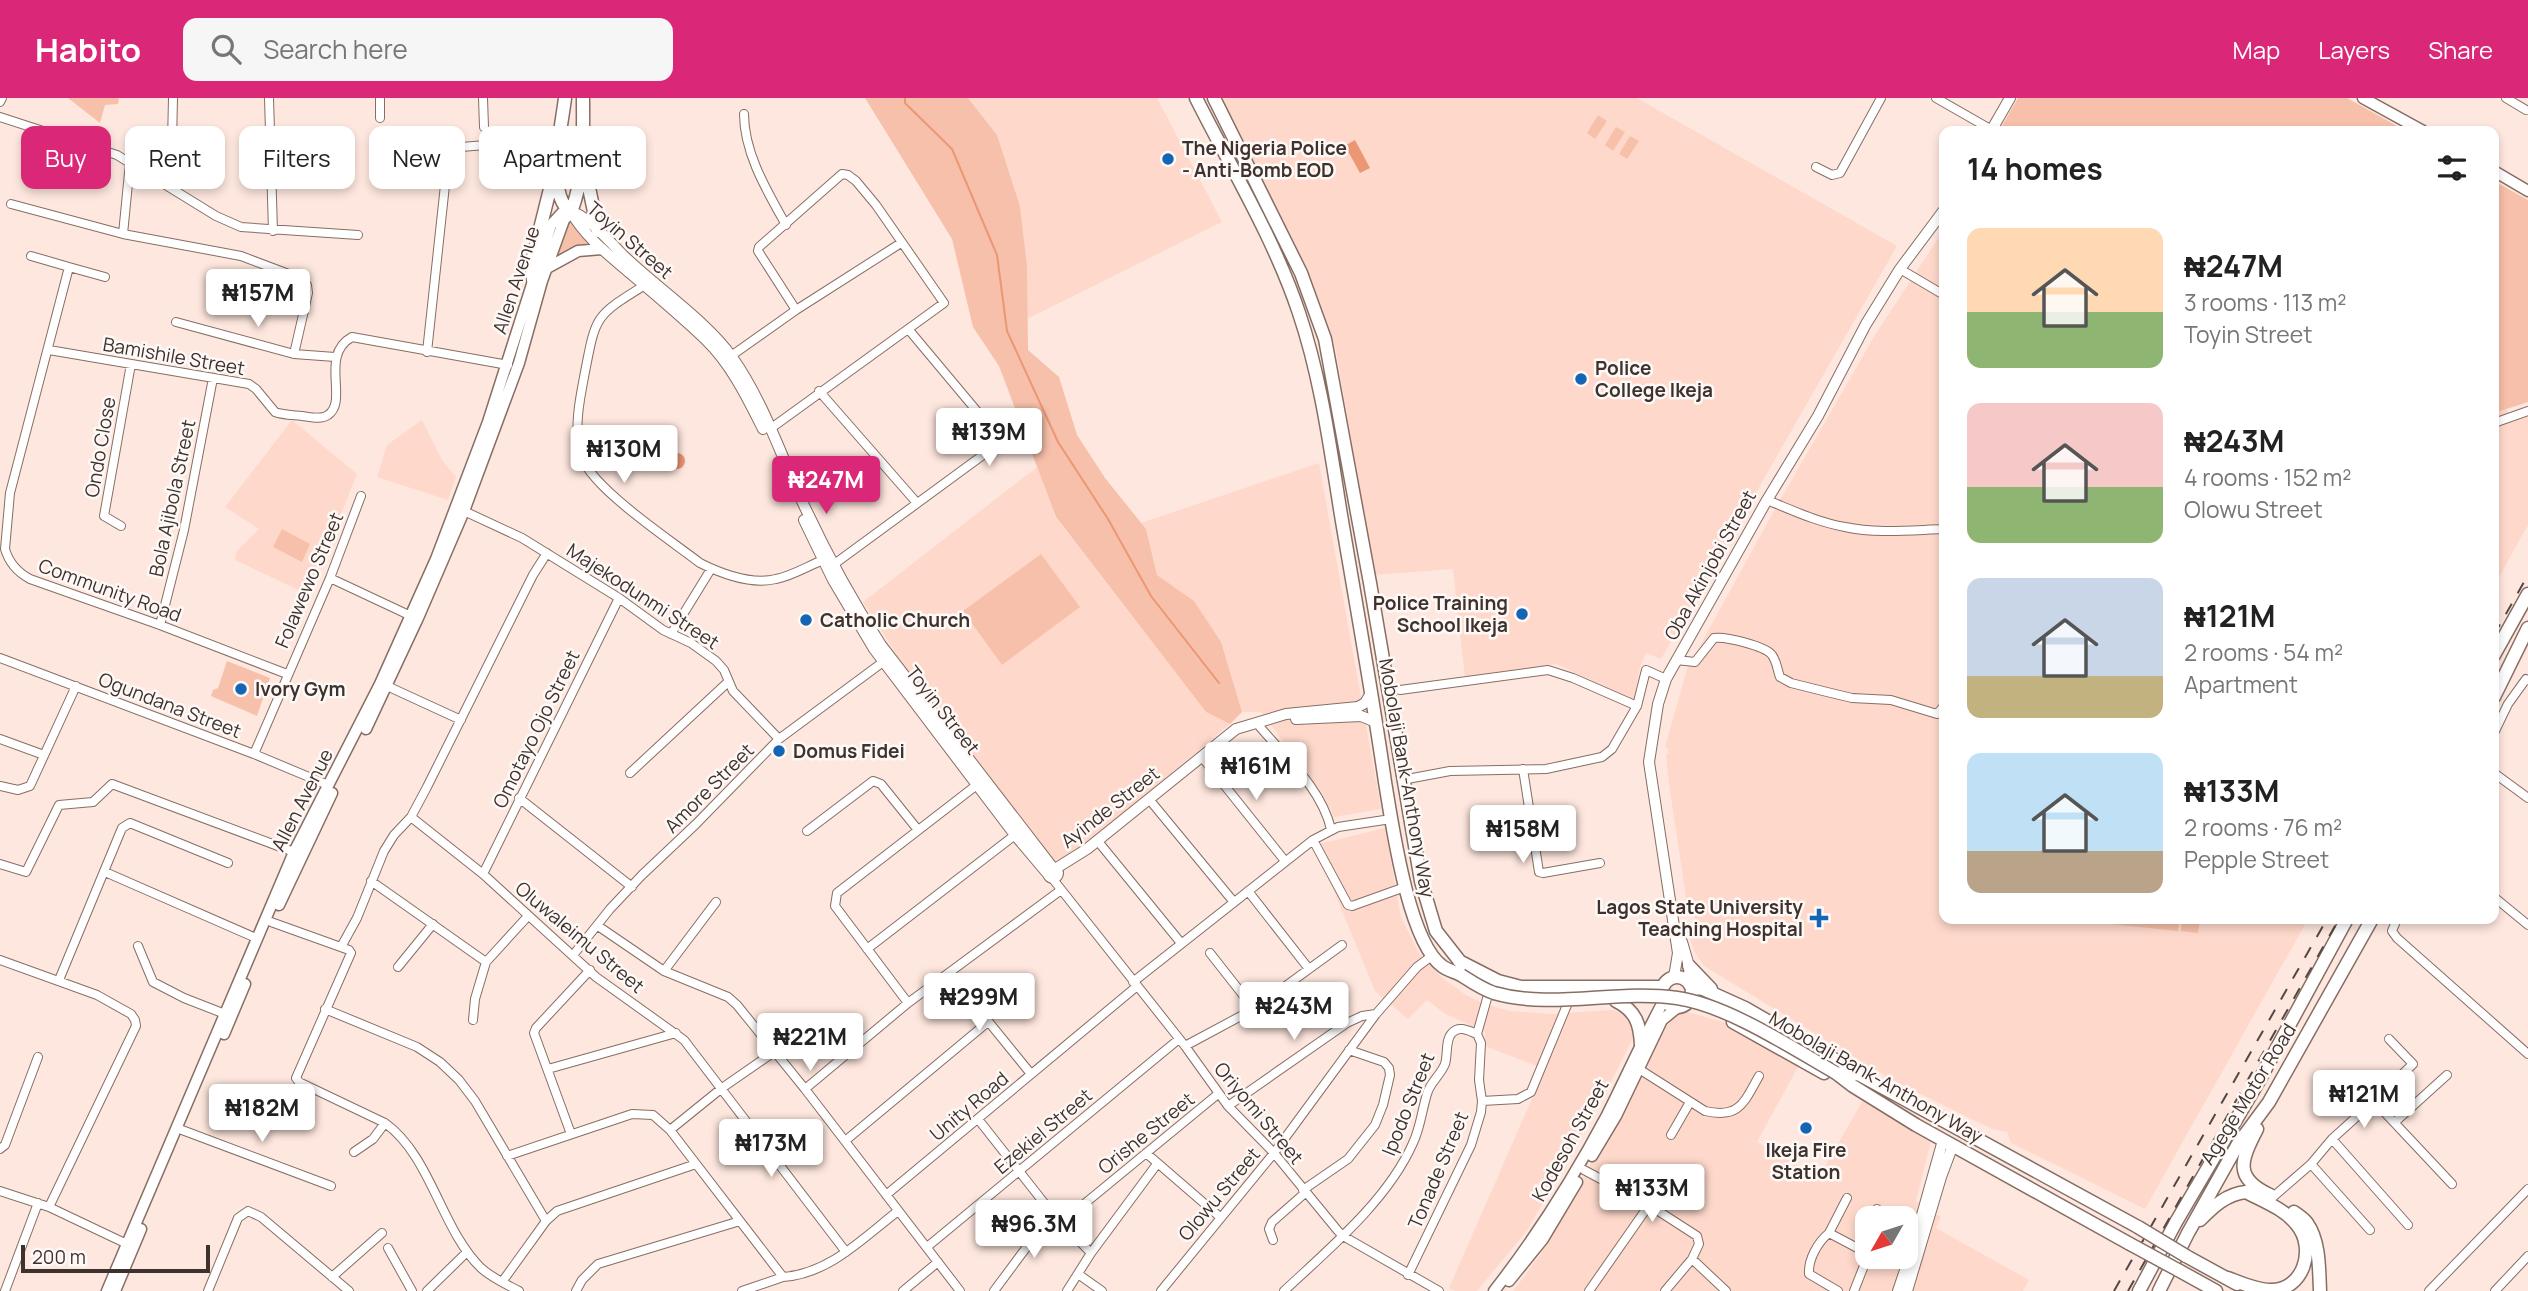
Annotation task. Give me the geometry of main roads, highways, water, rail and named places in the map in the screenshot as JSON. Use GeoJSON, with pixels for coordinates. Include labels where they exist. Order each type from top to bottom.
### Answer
{"type":"FeatureCollection","features":[{"type":"Feature","properties":{"kind":"main road"},"geometry":{"type":"LineString","coordinates":[[582,126],[583,98]]}},
{"type":"Feature","properties":{"kind":"main road","name":"Mobolaji Bank-Anthony Way"},"geometry":{"type":"LineString","coordinates":[[1196,98],[1272,251],[1298,309],[1309,344],[1331,454],[1391,819],[1405,887],[1416,925],[1433,955],[1444,968],[1461,968]]}},
{"type":"Feature","properties":{"kind":"main road","name":"Mobolaji Bank-Anthony Way"},"geometry":{"type":"LineString","coordinates":[[1214,98],[1301,272],[1325,340],[1370,583],[1402,780],[1427,906],[1436,931],[1461,968],[1485,982],[1521,991],[1637,990],[1697,997],[1734,1011],[1838,1071],[1853,1086],[1948,1142],[2216,1291]]}},
{"type":"Feature","properties":{"kind":"main road"},"geometry":{"type":"LineString","coordinates":[[2364,98],[2414,126]]}},
{"type":"Feature","properties":{"kind":"main road"},"geometry":{"type":"LineString","coordinates":[[565,101],[568,110],[567,126]]}},
{"type":"Feature","properties":{"kind":"main road"},"geometry":{"type":"LineString","coordinates":[[561,126],[565,101]]}},
{"type":"Feature","properties":{"kind":"main road"},"geometry":{"type":"LineString","coordinates":[[2499,174],[2528,191]]}},
{"type":"Feature","properties":{"kind":"main road"},"geometry":{"type":"LineString","coordinates":[[533,280],[531,265],[550,189]]}},
{"type":"Feature","properties":{"kind":"main road"},"geometry":{"type":"LineString","coordinates":[[559,189],[565,208],[571,212],[579,189]]}},
{"type":"Feature","properties":{"kind":"main road"},"geometry":{"type":"LineString","coordinates":[[589,189],[598,231]]}},
{"type":"Feature","properties":{"kind":"main road","name":"Allen Avenue"},"geometry":{"type":"LineString","coordinates":[[115,1291],[300,856],[387,687],[464,511],[519,363],[547,268],[565,220],[571,212]]}},
{"type":"Feature","properties":{"kind":"main road","name":"Allen Avenue"},"geometry":{"type":"LineString","coordinates":[[107,1291],[294,852],[380,684],[441,547],[508,365],[551,225],[562,213],[571,212]]}},
{"type":"Feature","properties":{"kind":"main road"},"geometry":{"type":"LineString","coordinates":[[547,268],[578,251],[602,249]]}},
{"type":"Feature","properties":{"kind":"main road"},"geometry":{"type":"LineString","coordinates":[[2499,646],[2528,594]]}},
{"type":"Feature","properties":{"kind":"main road"},"geometry":{"type":"LineString","coordinates":[[2499,687],[2528,628]]}},
{"type":"Feature","properties":{"kind":"main road"},"geometry":{"type":"LineString","coordinates":[[1368,673],[1383,671]]}},
{"type":"Feature","properties":{"kind":"main road","name":"Agege Motor Road"},"geometry":{"type":"LineString","coordinates":[[2139,1291],[2260,1079],[2344,924]]}},
{"type":"Feature","properties":{"kind":"main road","name":"Agege Motor Road"},"geometry":{"type":"LineString","coordinates":[[2159,1291],[2238,1144],[2269,1102],[2369,924]]}},
{"type":"Feature","properties":{"kind":"main road"},"geometry":{"type":"LineString","coordinates":[[1689,966],[1717,994]]}},
{"type":"Feature","properties":{"kind":"main road"},"geometry":{"type":"LineString","coordinates":[[1444,968],[1453,977],[1488,995],[1521,1002],[1567,1005],[1664,995]]}},
{"type":"Feature","properties":{"kind":"main road"},"geometry":{"type":"LineString","coordinates":[[1461,968],[1521,987],[1602,986],[1664,995]]}},
{"type":"Feature","properties":{"kind":"main road"},"geometry":{"type":"LineString","coordinates":[[1664,995],[1674,977],[1683,978],[1691,986],[1717,994],[1745,1008],[1860,1074]]}},
{"type":"Feature","properties":{"kind":"main road"},"geometry":{"type":"LineString","coordinates":[[1602,986],[1609,991],[1610,1002]]}},
{"type":"Feature","properties":{"kind":"main road"},"geometry":{"type":"LineString","coordinates":[[1683,1005],[1692,996],[1691,986]]}},
{"type":"Feature","properties":{"kind":"main road"},"geometry":{"type":"LineString","coordinates":[[1664,995],[1669,1005],[1683,1005],[1737,1024],[1853,1086]]}},
{"type":"Feature","properties":{"kind":"main road","name":"Kodesoh Street"},"geometry":{"type":"LineString","coordinates":[[1494,1291],[1563,1193],[1607,1113],[1664,995]]}},
{"type":"Feature","properties":{"kind":"main road"},"geometry":{"type":"LineString","coordinates":[[1610,1002],[1624,1005],[1635,1016],[1640,1030],[1640,1045]]}},
{"type":"Feature","properties":{"kind":"main road","name":"Kodesoh Street"},"geometry":{"type":"LineString","coordinates":[[1503,1291],[1543,1239],[1584,1170],[1639,1069],[1662,1020],[1683,1005]]}},
{"type":"Feature","properties":{"kind":"main road"},"geometry":{"type":"LineString","coordinates":[[1737,1024],[1738,1012],[1745,1008]]}},
{"type":"Feature","properties":{"kind":"main road","name":"Mobolaji Bank-Anthony Way"},"geometry":{"type":"LineString","coordinates":[[1838,1071],[1860,1074],[2228,1278]]}},
{"type":"Feature","properties":{"kind":"main road"},"geometry":{"type":"LineString","coordinates":[[2248,1188],[2243,1157],[2269,1102]]}},
{"type":"Feature","properties":{"kind":"main road"},"geometry":{"type":"LineString","coordinates":[[2222,1173],[2248,1188],[2297,1225],[2305,1242],[2306,1259],[2300,1276],[2288,1286],[2272,1291],[2228,1278]]}},
{"type":"Feature","properties":{"kind":"main road"},"geometry":{"type":"LineString","coordinates":[[2188,1233],[2214,1206],[2248,1188],[2273,1197],[2307,1224],[2318,1260],[2320,1291]]}},
{"type":"Feature","properties":{"kind":"main road"},"geometry":{"type":"LineString","coordinates":[[1488,1291],[1522,1254]]}},
{"type":"Feature","properties":{"kind":"main road"},"geometry":{"type":"LineString","coordinates":[[2228,1278],[2249,1291]]}},
{"type":"Feature","properties":{"kind":"waterway"},"geometry":{"type":"LineString","coordinates":[[905,98],[905,103],[952,149],[997,255],[1007,331],[1058,442],[1108,519],[1151,596],[1219,683]]}},
{"type":"Feature","properties":{"kind":"railway"},"geometry":{"type":"LineString","coordinates":[[2499,626],[2528,575]]}},
{"type":"Feature","properties":{"kind":"railway"},"geometry":{"type":"LineString","coordinates":[[2114,1291],[2324,924]]}},
{"type":"Feature","properties":{"kind":"railway"},"geometry":{"type":"LineString","coordinates":[[2128,1291],[2336,924]]}},
{"type":"Feature","properties":{"kind":"place","name":"The Nigeria Police - Anti-Bomb EOD"},"geometry":{"type":"Point","coordinates":[1168,159]}},
{"type":"Feature","properties":{"kind":"place","name":"Police College Ikeja"},"geometry":{"type":"Point","coordinates":[1581,379]}},
{"type":"Feature","properties":{"kind":"place","name":"Police Training School Ikeja"},"geometry":{"type":"Point","coordinates":[1522,614]}},
{"type":"Feature","properties":{"kind":"place","name":"Catholic Church"},"geometry":{"type":"Point","coordinates":[806,620]}},
{"type":"Feature","properties":{"kind":"place","name":"Ivory Gym"},"geometry":{"type":"Point","coordinates":[241,689]}},
{"type":"Feature","properties":{"kind":"place","name":"Domus Fidei"},"geometry":{"type":"Point","coordinates":[779,751]}},
{"type":"Feature","properties":{"kind":"place","name":"Lagos State University Teaching Hospital"},"geometry":{"type":"Point","coordinates":[1819,918]}},
{"type":"Feature","properties":{"kind":"place","name":"Ikeja Fire Station"},"geometry":{"type":"Point","coordinates":[1806,1128]}}]}
